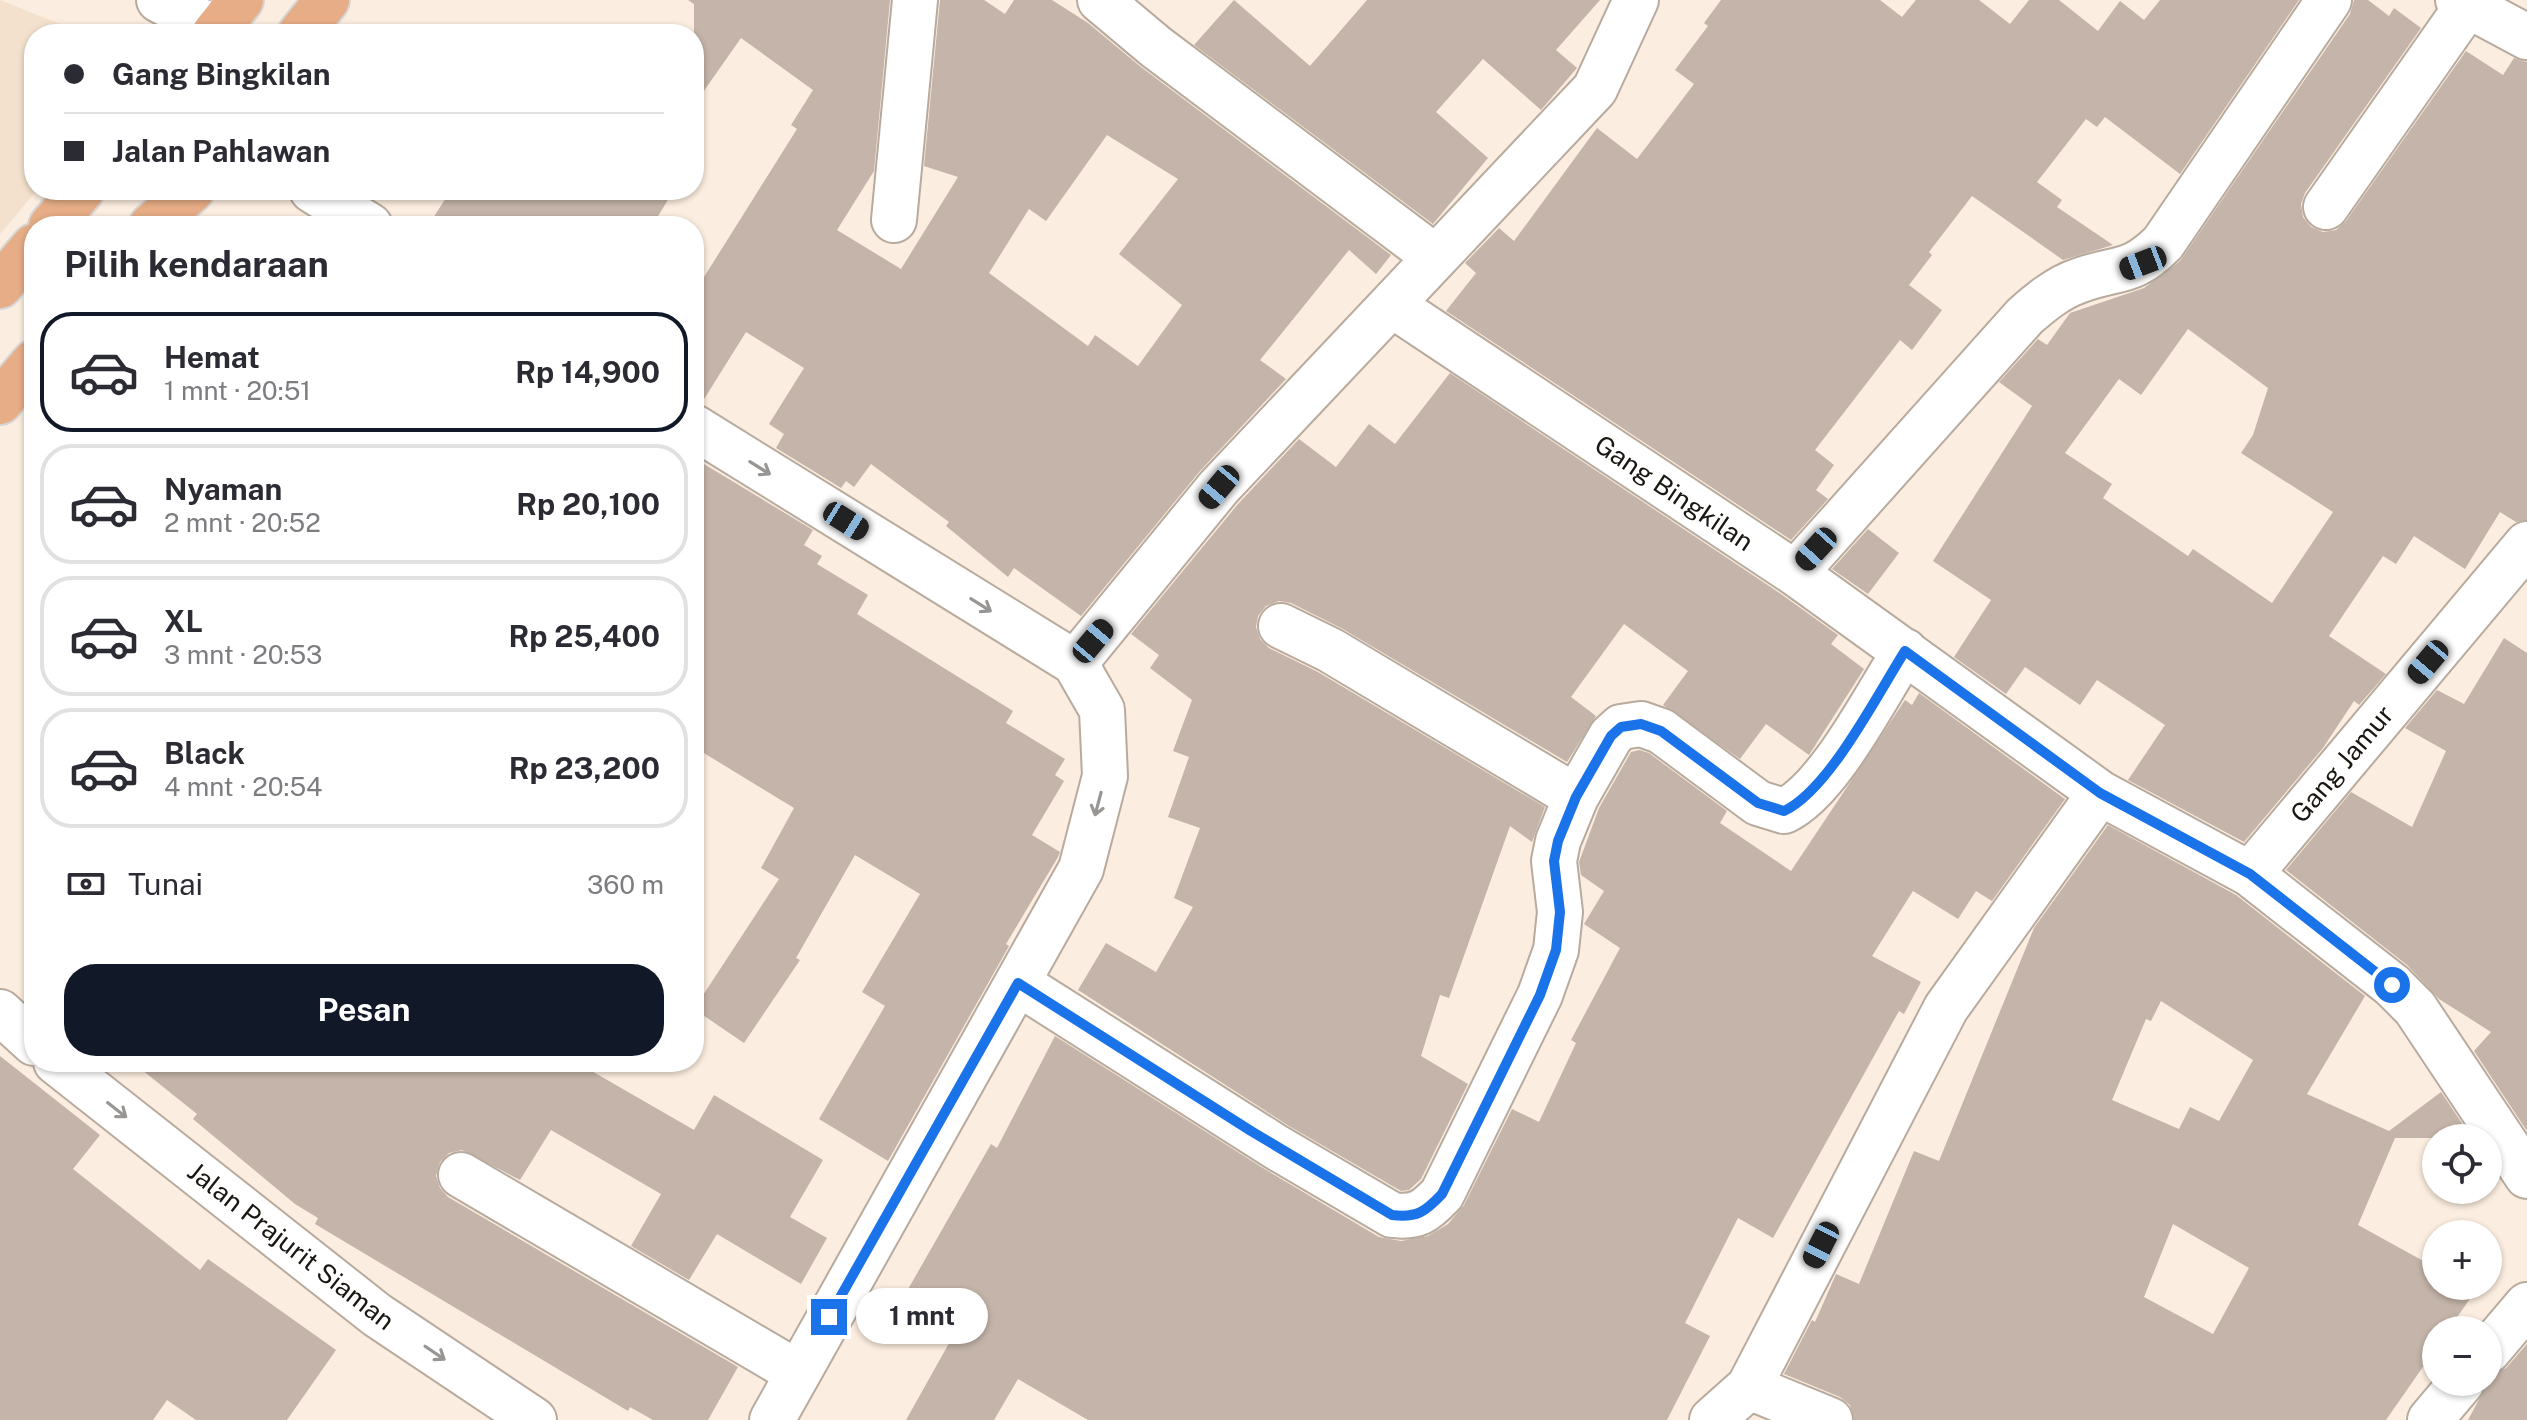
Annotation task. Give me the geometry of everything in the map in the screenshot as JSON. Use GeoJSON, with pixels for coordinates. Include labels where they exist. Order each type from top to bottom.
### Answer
{"type":"FeatureCollection","features":[{"type":"Feature","properties":{"kind":"main road"},"geometry":{"type":"LineString","coordinates":[[308,24],[327,0]]}},
{"type":"Feature","properties":{"kind":"main road"},"geometry":{"type":"LineString","coordinates":[[60,216],[73,200]]}},
{"type":"Feature","properties":{"kind":"main road"},"geometry":{"type":"LineString","coordinates":[[162,216],[181,200]]}},
{"type":"Feature","properties":{"kind":"main road"},"geometry":{"type":"LineString","coordinates":[[0,286],[24,258]]}},
{"type":"Feature","properties":{"kind":"main road"},"geometry":{"type":"LineString","coordinates":[[0,402],[24,374]]}},
{"type":"Feature","properties":{"kind":"street"},"geometry":{"type":"LineString","coordinates":[[159,0],[224,21]]}},
{"type":"Feature","properties":{"kind":"street"},"geometry":{"type":"LineString","coordinates":[[894,220],[915,0]]}},
{"type":"Feature","properties":{"kind":"street"},"geometry":{"type":"LineString","coordinates":[[1100,0],[1156,47],[1434,256]]}},
{"type":"Feature","properties":{"kind":"street"},"geometry":{"type":"LineString","coordinates":[[1075,663],[1219,487],[1595,89],[1636,0]]}},
{"type":"Feature","properties":{"kind":"street"},"geometry":{"type":"LineString","coordinates":[[1795,573],[2025,316],[2053,293],[2079,280],[2115,273],[2143,263],[2163,243],[2329,0]]}},
{"type":"Feature","properties":{"kind":"street"},"geometry":{"type":"LineString","coordinates":[[2326,207],[2463,3],[2527,37]]}},
{"type":"Feature","properties":{"kind":"street"},"geometry":{"type":"LineString","coordinates":[[328,200],[354,216]]}},
{"type":"Feature","properties":{"kind":"street","name":"Gang Bingkilan"},"geometry":{"type":"LineString","coordinates":[[1392,305],[1795,573],[2100,793],[2250,874],[2392,985],[2415,1008],[2527,1176]]}},
{"type":"Feature","properties":{"kind":"street"},"geometry":{"type":"LineString","coordinates":[[704,433],[1075,663],[1102,710],[1105,776],[1081,869],[772,1420]]}},
{"type":"Feature","properties":{"kind":"street","name":"Gang Jamur"},"geometry":{"type":"LineString","coordinates":[[2250,874],[2527,544]]}},
{"type":"Feature","properties":{"kind":"street"},"geometry":{"type":"LineString","coordinates":[[1281,626],[1366,670],[1576,797]]}},
{"type":"Feature","properties":{"kind":"street"},"geometry":{"type":"LineString","coordinates":[[1018,983],[1289,1154],[1392,1215],[1413,1217],[1427,1210],[1442,1194],[1540,995],[1556,950],[1560,912],[1554,861],[1576,797],[1611,736],[1621,727],[1641,724],[1661,731],[1758,803],[1784,811],[1801,803],[1824,777],[1905,651]]}},
{"type":"Feature","properties":{"kind":"street"},"geometry":{"type":"LineString","coordinates":[[1712,1420],[1749,1387],[1946,1008],[2100,793]]}},
{"type":"Feature","properties":{"kind":"street"},"geometry":{"type":"LineString","coordinates":[[0,1012],[24,1034]]}},
{"type":"Feature","properties":{"kind":"street","name":"Jalan Prajurit Siaman"},"geometry":{"type":"LineString","coordinates":[[69,1072],[377,1315],[534,1420]]}},
{"type":"Feature","properties":{"kind":"street"},"geometry":{"type":"LineString","coordinates":[[461,1175],[798,1373]]}},
{"type":"Feature","properties":{"kind":"street"},"geometry":{"type":"LineString","coordinates":[[2502,1334],[2527,1305]]}},
{"type":"Feature","properties":{"kind":"street"},"geometry":{"type":"LineString","coordinates":[[1749,1387],[1830,1420]]}},
{"type":"Feature","properties":{"kind":"street"},"geometry":{"type":"LineString","coordinates":[[2430,1420],[2450,1396]]}},
{"type":"Feature","properties":{"kind":"shaded area"},"geometry":{"type":"Polygon","coordinates":[[[0,0],[60,24],[24,24],[24,200],[29,200],[0,234],[0,0]]]}},
{"type":"Feature","properties":{"kind":"building"},"geometry":{"type":"Polygon","coordinates":[[[688,0],[890,0],[874,171],[837,230],[901,269],[958,177],[924,166],[940,0],[984,0],[1005,14],[1014,0],[1052,0],[1088,23],[1141,67],[1391,255],[1376,274],[1349,250],[1260,360],[1286,379],[1200,471],[1081,616],[1014,568],[1008,577],[946,526],[949,522],[871,464],[854,487],[846,481],[841,488],[776,448],[784,434],[769,424],[804,368],[746,332],[704,399],[704,277],[797,129],[791,125],[813,90],[741,38],[704,91],[704,24],[694,24],[694,4],[688,0]],[[1107,135],[1046,221],[1029,209],[989,273],[1088,346],[1095,335],[1138,366],[1182,305],[1119,254],[1178,179],[1107,135]]]}},
{"type":"Feature","properties":{"kind":"building"},"geometry":{"type":"Polygon","coordinates":[[[1234,0],[1310,66],[1367,0],[1600,0],[1556,50],[1577,68],[1541,110],[1483,59],[1436,112],[1488,158],[1433,224],[1194,45],[1234,0]]]}},
{"type":"Feature","properties":{"kind":"building"},"geometry":{"type":"Polygon","coordinates":[[[1721,0],[1880,0],[1902,17],[1916,0],[1979,0],[2010,24],[2029,0],[2059,0],[2098,31],[2120,1],[2144,20],[2160,0],[2299,0],[2180,174],[2105,117],[2097,127],[2086,119],[2037,182],[2062,200],[2057,207],[2113,245],[2063,260],[1972,196],[1929,252],[1932,255],[1909,285],[1942,310],[1912,350],[1900,340],[1815,450],[1834,465],[1816,490],[1828,499],[1791,540],[1446,311],[1476,273],[1465,263],[1499,228],[1514,241],[1597,128],[1637,159],[1694,84],[1675,70],[1708,26],[1704,23],[1721,0]]]}},
{"type":"Feature","properties":{"kind":"building"},"geometry":{"type":"Polygon","coordinates":[[[2354,0],[2368,0],[2389,16],[2394,8],[2421,28],[2305,193],[2301,204],[2303,217],[2311,227],[2323,232],[2336,230],[2346,221],[2466,51],[2503,75],[2514,58],[2527,62],[2527,520],[2516,522],[2500,512],[2465,569],[2414,536],[2396,564],[2383,556],[2329,636],[2386,674],[2359,705],[2354,701],[2323,748],[2244,842],[2128,780],[2165,725],[2097,680],[2080,705],[2025,667],[2006,694],[1954,657],[1991,600],[1933,561],[2032,406],[1999,382],[2038,339],[2047,345],[2070,313],[2144,288],[2180,261],[2350,14],[2354,0]],[[2188,329],[2141,395],[2119,379],[2065,453],[2112,484],[2103,498],[2188,556],[2193,549],[2272,603],[2333,512],[2241,453],[2253,435],[2268,388],[2188,329]]]}},
{"type":"Feature","properties":{"kind":"building"},"geometry":{"type":"Polygon","coordinates":[[[445,200],[668,200],[658,216],[434,216],[445,200]]]}},
{"type":"Feature","properties":{"kind":"building"},"geometry":{"type":"Polygon","coordinates":[[[1450,373],[1781,594],[1838,635],[1831,644],[1864,669],[1809,755],[1766,724],[1740,759],[1663,705],[1688,671],[1624,624],[1571,697],[1596,716],[1567,762],[1341,628],[1291,603],[1279,601],[1266,606],[1258,616],[1256,627],[1260,639],[1269,648],[1318,672],[1545,807],[1532,842],[1510,826],[1449,998],[1440,995],[1421,1056],[1468,1084],[1421,1179],[1409,1190],[1401,1191],[1289,1126],[1078,990],[1106,943],[1156,972],[1193,907],[1174,898],[1200,828],[1168,817],[1189,757],[1173,751],[1192,700],[1150,668],[1159,655],[1131,634],[1238,504],[1299,439],[1336,467],[1369,424],[1395,444],[1450,373]]]}},
{"type":"Feature","properties":{"kind":"building"},"geometry":{"type":"Polygon","coordinates":[[[704,464],[813,530],[804,545],[822,556],[817,564],[868,595],[857,614],[1013,711],[1006,723],[1065,759],[1055,775],[1064,781],[1032,835],[1060,852],[1058,857],[1006,944],[1009,946],[888,1161],[819,1119],[885,1006],[862,992],[920,894],[855,855],[796,958],[800,960],[744,1043],[704,1016],[704,994],[779,879],[761,868],[794,808],[704,753],[704,464]]]}},
{"type":"Feature","properties":{"kind":"building"},"geometry":{"type":"Polygon","coordinates":[[[1868,529],[1899,553],[1868,594],[1832,569],[1868,529]]]}},
{"type":"Feature","properties":{"kind":"building"},"geometry":{"type":"Polygon","coordinates":[[[2504,638],[2527,653],[2527,1131],[2474,1051],[2491,1032],[2439,999],[2407,965],[2286,870],[2351,792],[2412,827],[2446,751],[2405,728],[2437,690],[2464,704],[2504,638]]]}},
{"type":"Feature","properties":{"kind":"building"},"geometry":{"type":"Polygon","coordinates":[[[1919,693],[2065,799],[1992,901],[1976,891],[1958,919],[1913,891],[1872,956],[1921,982],[1904,1014],[1899,1011],[1773,1238],[1738,1218],[1685,1323],[1710,1336],[1667,1420],[1088,1420],[1018,1379],[994,1420],[906,1420],[957,1329],[903,1298],[991,1144],[997,1148],[1055,1036],[1263,1168],[1379,1237],[1401,1241],[1428,1236],[1448,1224],[1464,1205],[1512,1109],[1539,1122],[1576,1043],[1571,1040],[1620,948],[1584,924],[1604,891],[1581,875],[1579,862],[1599,808],[1631,752],[1639,750],[1649,753],[1727,811],[1720,823],[1791,871],[1905,700],[1912,705],[1919,693]]]}},
{"type":"Feature","properties":{"kind":"building"},"geometry":{"type":"Polygon","coordinates":[[[2108,825],[2236,895],[2365,996],[2307,1094],[2389,1131],[2441,1092],[2463,1124],[2422,1124],[2422,1138],[2395,1138],[2358,1225],[2422,1260],[2422,1300],[2469,1300],[2458,1316],[2422,1316],[2422,1368],[2386,1420],[1854,1420],[1850,1405],[1840,1397],[1784,1374],[1812,1320],[1815,1322],[1836,1274],[1859,1284],[1914,1151],[1939,1161],[2034,928],[2108,825]],[[2161,1001],[2151,1021],[2146,1019],[2112,1100],[2179,1129],[2190,1107],[2219,1121],[2253,1060],[2161,1001]],[[2173,1224],[2144,1297],[2213,1334],[2249,1268],[2173,1224]]]}},
{"type":"Feature","properties":{"kind":"building"},"geometry":{"type":"Polygon","coordinates":[[[0,1056],[100,1135],[73,1169],[200,1270],[208,1259],[336,1350],[287,1420],[196,1420],[167,1400],[153,1420],[0,1420],[0,1056]]]}},
{"type":"Feature","properties":{"kind":"building"},"geometry":{"type":"Polygon","coordinates":[[[144,1072],[593,1072],[694,1130],[714,1095],[823,1160],[790,1217],[827,1238],[801,1284],[717,1234],[689,1280],[631,1246],[661,1194],[551,1130],[520,1180],[462,1150],[449,1153],[440,1162],[436,1176],[440,1188],[448,1197],[738,1367],[708,1420],[653,1420],[630,1407],[628,1411],[315,1224],[318,1218],[295,1204],[193,1119],[197,1114],[144,1072]]]}},
{"type":"Feature","properties":{"kind":"building"},"geometry":{"type":"Polygon","coordinates":[[[2527,1344],[2527,1420],[2468,1420],[2481,1396],[2502,1396],[2502,1370],[2527,1344]]]}},
{"type":"Feature","properties":{"kind":"route"},"geometry":{"type":"LineString","coordinates":[[829,1317],[1018,983],[1251,1131],[1392,1215],[1413,1217],[1427,1210],[1442,1194],[1472,1127],[1540,995],[1556,950],[1560,912],[1554,861],[1558,841],[1576,797],[1611,736],[1621,727],[1641,724],[1661,731],[1758,803],[1784,811],[1801,803],[1824,777],[1905,651],[2100,793],[2250,874],[2392,985]]}}]}
